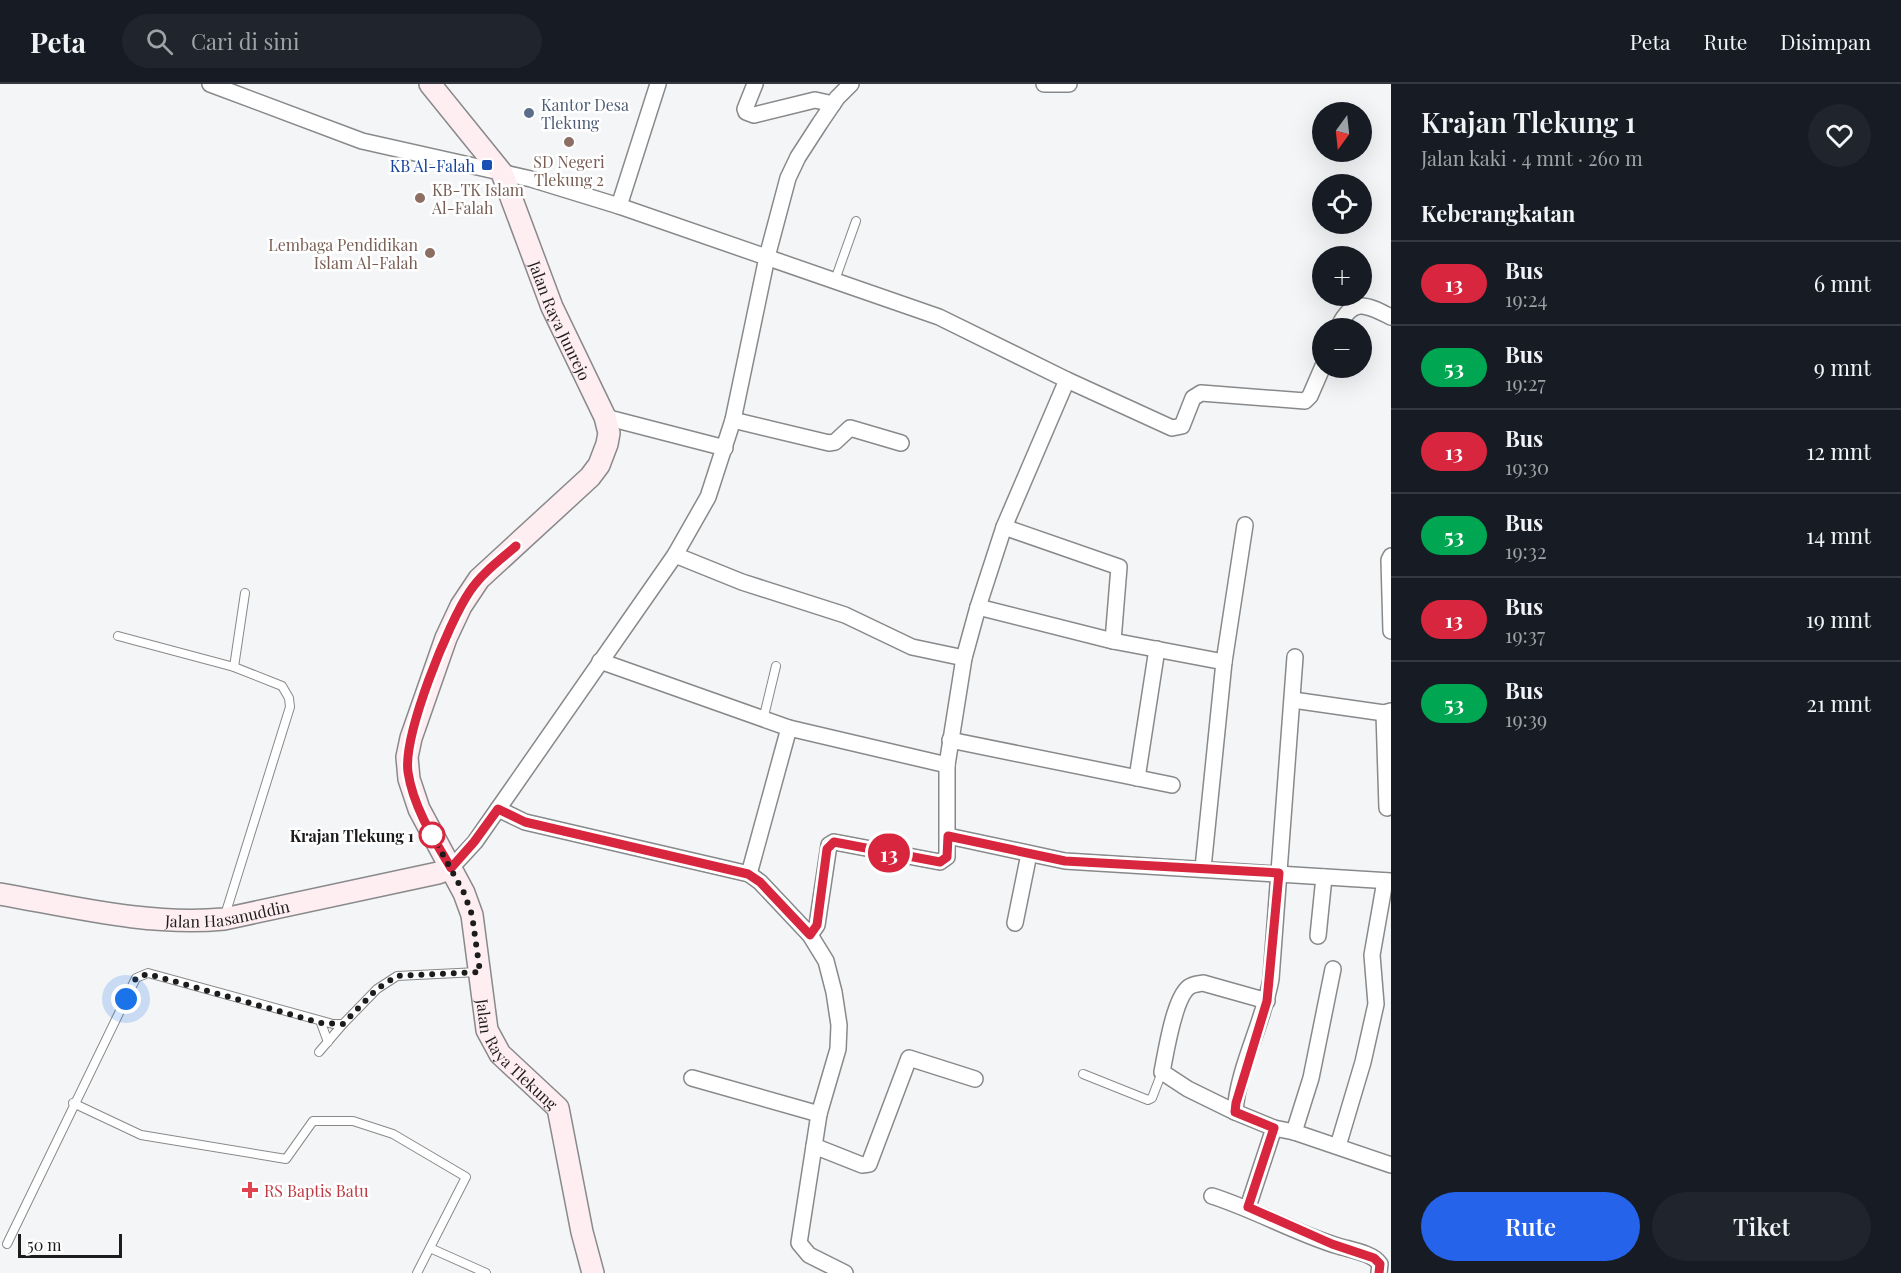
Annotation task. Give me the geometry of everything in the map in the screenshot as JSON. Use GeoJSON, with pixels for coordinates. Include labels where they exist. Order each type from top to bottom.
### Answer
{"type":"FeatureCollection","features":[{"type":"Feature","properties":{"kind":"street"},"geometry":{"type":"LineString","coordinates":[[210,84],[362,141],[502,173],[619,206],[939,317],[1067,380],[1178,429],[1182,426],[1193,398],[1201,393],[1305,401],[1310,396],[1318,378]]}},
{"type":"Feature","properties":{"kind":"street","name":"Jalan Raya Junrejo"},"geometry":{"type":"LineString","coordinates":[[430,84],[502,173],[552,307],[605,417],[609,433],[599,465],[516,546]]}},
{"type":"Feature","properties":{"kind":"street"},"geometry":{"type":"LineString","coordinates":[[619,206],[658,84]]}},
{"type":"Feature","properties":{"kind":"street"},"geometry":{"type":"LineString","coordinates":[[755,84],[745,109],[750,114],[761,115],[816,100],[833,104]]}},
{"type":"Feature","properties":{"kind":"street"},"geometry":{"type":"LineString","coordinates":[[451,868],[498,809],[675,555],[708,497],[733,420],[767,257],[788,178],[798,157],[833,104],[851,84]]}},
{"type":"Feature","properties":{"kind":"street"},"geometry":{"type":"LineString","coordinates":[[1044,84],[1069,84]]}},
{"type":"Feature","properties":{"kind":"street"},"geometry":{"type":"LineString","coordinates":[[1346,318],[1354,307],[1362,305],[1391,317]]}},
{"type":"Feature","properties":{"kind":"street"},"geometry":{"type":"LineString","coordinates":[[810,935],[817,925],[829,845],[834,842],[940,862],[947,857],[947,765],[964,658],[1004,527],[1067,380]]}},
{"type":"Feature","properties":{"kind":"street"},"geometry":{"type":"LineString","coordinates":[[605,417],[725,448]]}},
{"type":"Feature","properties":{"kind":"street"},"geometry":{"type":"LineString","coordinates":[[733,420],[829,443],[835,442],[850,428],[902,443]]}},
{"type":"Feature","properties":{"kind":"street"},"geometry":{"type":"LineString","coordinates":[[1203,868],[1224,662],[1245,525]]}},
{"type":"Feature","properties":{"kind":"street"},"geometry":{"type":"LineString","coordinates":[[1004,527],[1119,567],[1113,640]]}},
{"type":"Feature","properties":{"kind":"street","name":"Jalan Raya Tlekung"},"geometry":{"type":"LineString","coordinates":[[516,546],[479,579],[461,606],[435,666],[408,748],[408,770],[412,789],[425,821],[451,868],[472,915],[488,1030],[492,1042],[500,1054],[558,1108],[593,1273]]}},
{"type":"Feature","properties":{"kind":"street"},"geometry":{"type":"LineString","coordinates":[[675,555],[742,582],[845,615],[912,647],[964,658]]}},
{"type":"Feature","properties":{"kind":"street"},"geometry":{"type":"LineString","coordinates":[[1391,556],[1389,560],[1391,631]]}},
{"type":"Feature","properties":{"kind":"street"},"geometry":{"type":"LineString","coordinates":[[978,607],[1113,640],[1224,662]]}},
{"type":"Feature","properties":{"kind":"street"},"geometry":{"type":"LineString","coordinates":[[1137,778],[1157,649]]}},
{"type":"Feature","properties":{"kind":"street"},"geometry":{"type":"LineString","coordinates":[[1235,1112],[1238,1092],[1267,1001],[1295,657]]}},
{"type":"Feature","properties":{"kind":"street"},"geometry":{"type":"LineString","coordinates":[[600,661],[789,728],[947,765]]}},
{"type":"Feature","properties":{"kind":"street"},"geometry":{"type":"LineString","coordinates":[[1293,700],[1388,712],[1387,808]]}},
{"type":"Feature","properties":{"kind":"street"},"geometry":{"type":"LineString","coordinates":[[748,874],[789,728]]}},
{"type":"Feature","properties":{"kind":"street"},"geometry":{"type":"LineString","coordinates":[[950,740],[1172,785]]}},
{"type":"Feature","properties":{"kind":"street"},"geometry":{"type":"LineString","coordinates":[[498,809],[525,822],[748,874],[760,882],[820,948],[831,976],[839,1025],[838,1049],[819,1114],[799,1243],[809,1255],[845,1273]]}},
{"type":"Feature","properties":{"kind":"street"},"geometry":{"type":"LineString","coordinates":[[948,836],[1065,861],[1388,881],[1372,955],[1376,1004],[1363,1062],[1338,1146]]}},
{"type":"Feature","properties":{"kind":"street"},"geometry":{"type":"LineString","coordinates":[[1015,923],[1029,854]]}},
{"type":"Feature","properties":{"kind":"street","name":"Jalan Hasanuddin"},"geometry":{"type":"LineString","coordinates":[[0,894],[161,921],[224,919],[438,873],[451,868]]}},
{"type":"Feature","properties":{"kind":"street"},"geometry":{"type":"LineString","coordinates":[[1318,936],[1324,877]]}},
{"type":"Feature","properties":{"kind":"street"},"geometry":{"type":"LineString","coordinates":[[1294,1132],[1311,1078],[1333,969]]}},
{"type":"Feature","properties":{"kind":"street"},"geometry":{"type":"LineString","coordinates":[[1267,1001],[1203,983],[1188,988],[1182,996],[1175,1016],[1162,1071],[1188,1089],[1235,1112],[1274,1128],[1294,1132],[1391,1165]]}},
{"type":"Feature","properties":{"kind":"street"},"geometry":{"type":"LineString","coordinates":[[814,1146],[862,1165],[869,1164],[909,1058],[975,1078]]}},
{"type":"Feature","properties":{"kind":"street"},"geometry":{"type":"LineString","coordinates":[[692,1078],[819,1114]]}},
{"type":"Feature","properties":{"kind":"street"},"geometry":{"type":"LineString","coordinates":[[1248,1207],[1274,1128]]}},
{"type":"Feature","properties":{"kind":"street"},"geometry":{"type":"LineString","coordinates":[[1212,1196],[1248,1207],[1332,1244],[1374,1258],[1380,1264],[1379,1273]]}},
{"type":"Feature","properties":{"kind":"lane"},"geometry":{"type":"LineString","coordinates":[[835,280],[856,221]]}},
{"type":"Feature","properties":{"kind":"lane"},"geometry":{"type":"LineString","coordinates":[[234,667],[245,593]]}},
{"type":"Feature","properties":{"kind":"lane"},"geometry":{"type":"LineString","coordinates":[[118,636],[234,667],[282,686],[289,698],[290,707],[224,919]]}},
{"type":"Feature","properties":{"kind":"lane"},"geometry":{"type":"LineString","coordinates":[[764,720],[776,666]]}},
{"type":"Feature","properties":{"kind":"lane"},"geometry":{"type":"LineString","coordinates":[[319,1052],[377,989],[397,976],[480,972]]}},
{"type":"Feature","properties":{"kind":"lane"},"geometry":{"type":"LineString","coordinates":[[7,1244],[73,1103],[136,978],[141,974],[159,976],[321,1023],[343,1024]]}},
{"type":"Feature","properties":{"kind":"lane"},"geometry":{"type":"LineString","coordinates":[[321,1023],[328,1042]]}},
{"type":"Feature","properties":{"kind":"lane"},"geometry":{"type":"LineString","coordinates":[[1083,1074],[1148,1100],[1152,1098],[1162,1071]]}},
{"type":"Feature","properties":{"kind":"lane"},"geometry":{"type":"LineString","coordinates":[[73,1103],[141,1135],[286,1159],[311,1122],[353,1121],[397,1136],[466,1177],[417,1273]]}},
{"type":"Feature","properties":{"kind":"lane"},"geometry":{"type":"LineString","coordinates":[[430,1248],[486,1273]]}},
{"type":"Feature","properties":{"kind":"bus line","name":"13"},"geometry":{"type":"LineString","coordinates":[[516,546],[479,579],[461,606],[435,666],[408,748],[408,770],[419,809],[451,868],[498,809],[525,822],[748,874],[760,882],[810,935],[817,925],[827,849],[834,842],[940,862],[945,861],[947,857],[948,836],[1065,861],[1279,873],[1271,979],[1267,1001],[1238,1092],[1235,1112],[1274,1128],[1248,1207],[1284,1225],[1378,1260],[1379,1273]]}},
{"type":"Feature","properties":{"kind":"place","name":"Kantor Desa Tlekung"},"geometry":{"type":"Point","coordinates":[529,113]}},
{"type":"Feature","properties":{"kind":"place","name":"SD Negeri Tlekung 2"},"geometry":{"type":"Point","coordinates":[569,142]}},
{"type":"Feature","properties":{"kind":"place","name":"KB Al-Falah"},"geometry":{"type":"Point","coordinates":[487,165]}},
{"type":"Feature","properties":{"kind":"place","name":"KB-TK Islam Al-Falah"},"geometry":{"type":"Point","coordinates":[420,198]}},
{"type":"Feature","properties":{"kind":"place","name":"Lembaga Pendidikan Islam Al-Falah"},"geometry":{"type":"Point","coordinates":[430,253]}},
{"type":"Feature","properties":{"kind":"place","name":"Krajan Tlekung 1"},"geometry":{"type":"Point","coordinates":[432,835]}},
{"type":"Feature","properties":{"kind":"place","name":"RS Baptis Batu"},"geometry":{"type":"Point","coordinates":[250,1190]}},
{"type":"Feature","properties":{"kind":"route"},"geometry":{"type":"LineString","coordinates":[[126,999],[136,978],[141,974],[148,974],[321,1023],[343,1024],[389,979],[405,974],[480,972],[472,915],[464,893],[431,833],[432,835]]}}]}
